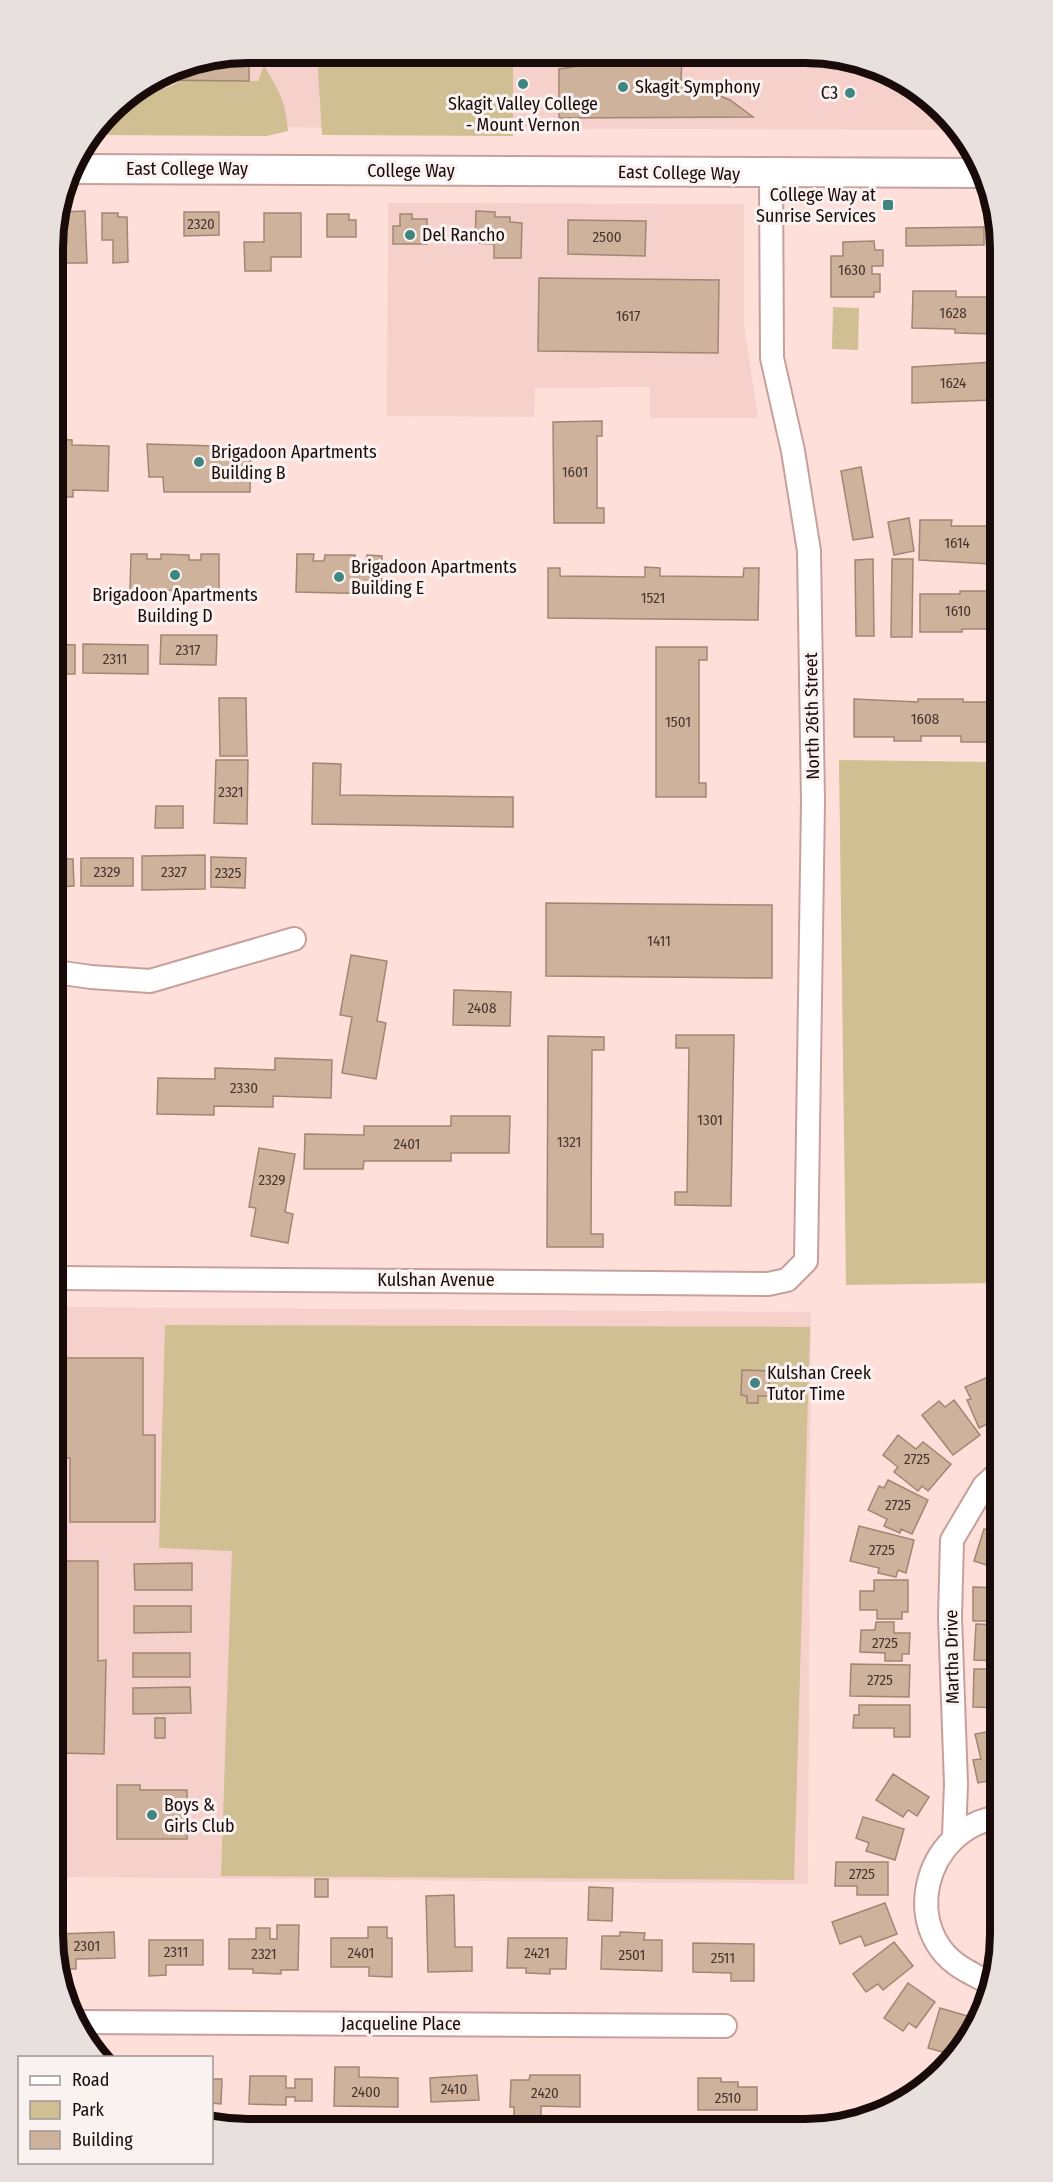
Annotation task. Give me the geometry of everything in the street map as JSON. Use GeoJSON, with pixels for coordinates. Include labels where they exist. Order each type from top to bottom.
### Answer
{"type":"FeatureCollection","features":[{"type":"Feature","properties":{"kind":"main road","name":"East College Way"},"geometry":{"type":"LineString","coordinates":[[81,169],[303,170]]}},
{"type":"Feature","properties":{"kind":"main road","name":"College Way"},"geometry":{"type":"LineString","coordinates":[[303,170],[519,172]]}},
{"type":"Feature","properties":{"kind":"main road","name":"East College Way"},"geometry":{"type":"LineString","coordinates":[[519,172],[974,173]]}},
{"type":"Feature","properties":{"kind":"street","name":"North 26th Street"},"geometry":{"type":"LineString","coordinates":[[771,174],[772,358],[793,451],[809,551],[813,802],[806,1261]]}},
{"type":"Feature","properties":{"kind":"street"},"geometry":{"type":"LineString","coordinates":[[63,973],[150,981],[294,939]]}},
{"type":"Feature","properties":{"kind":"street","name":"Kulshan Avenue"},"geometry":{"type":"LineString","coordinates":[[63,1278],[768,1284],[787,1280],[806,1261]]}},
{"type":"Feature","properties":{"kind":"street","name":"Martha Drive"},"geometry":{"type":"LineString","coordinates":[[954,1836],[956,1784],[950,1617],[952,1540],[990,1482]]}},
{"type":"Feature","properties":{"kind":"street"},"geometry":{"type":"LineString","coordinates":[[985,1979],[955,1965],[933,1936],[925,1900],[932,1865],[954,1836],[982,1819],[990,1818]]}},
{"type":"Feature","properties":{"kind":"street","name":"Jacqueline Place"},"geometry":{"type":"LineString","coordinates":[[85,2022],[725,2026]]}},
{"type":"Feature","properties":{"kind":"shaded area","name":"Skagit Valley College - Mount Vernon"},"geometry":{"type":"Polygon","coordinates":[[[236,63],[817,63],[864,73],[887,82],[908,94],[927,109],[947,130],[109,127],[145,94],[177,77],[236,63]]]}},
{"type":"Feature","properties":{"kind":"shaded area"},"geometry":{"type":"Polygon","coordinates":[[[388,203],[744,204],[744,325],[758,418],[650,418],[650,387],[535,388],[534,417],[387,416],[388,203]]]}},
{"type":"Feature","properties":{"kind":"shaded area"},"geometry":{"type":"Polygon","coordinates":[[[63,1307],[811,1312],[808,1884],[63,1877],[63,1307]]]}},
{"type":"Feature","properties":{"kind":"green space"},"geometry":{"type":"Polygon","coordinates":[[[318,63],[513,63],[513,136],[322,135],[318,63]]]}},
{"type":"Feature","properties":{"kind":"green space"},"geometry":{"type":"Polygon","coordinates":[[[264,65],[283,103],[288,131],[267,136],[102,135],[117,117],[145,94],[154,89],[169,87],[180,80],[258,81],[264,65]]]}},
{"type":"Feature","properties":{"kind":"green space"},"geometry":{"type":"Polygon","coordinates":[[[833,307],[859,308],[858,350],[832,349],[833,307]]]}},
{"type":"Feature","properties":{"kind":"green space"},"geometry":{"type":"Polygon","coordinates":[[[839,760],[990,762],[990,1283],[846,1285],[839,760]]]}},
{"type":"Feature","properties":{"kind":"green space"},"geometry":{"type":"Polygon","coordinates":[[[165,1325],[810,1327],[794,1880],[221,1876],[232,1551],[159,1548],[165,1325]]]}},
{"type":"Feature","properties":{"kind":"building"},"geometry":{"type":"Polygon","coordinates":[[[249,63],[249,81],[171,80],[212,67],[249,63]]]}},
{"type":"Feature","properties":{"kind":"building"},"geometry":{"type":"Polygon","coordinates":[[[578,63],[682,63],[681,80],[730,100],[753,117],[559,118],[559,69],[578,66],[578,63]]]}},
{"type":"Feature","properties":{"kind":"building"},"geometry":{"type":"Polygon","coordinates":[[[85,211],[87,263],[63,263],[63,236],[67,212],[85,211]]]}},
{"type":"Feature","properties":{"kind":"building"},"geometry":{"type":"Polygon","coordinates":[[[476,211],[495,212],[495,217],[510,217],[510,222],[522,223],[521,258],[494,258],[494,244],[475,243],[476,211]]]}},
{"type":"Feature","properties":{"kind":"building"},"geometry":{"type":"Polygon","coordinates":[[[184,212],[219,212],[219,235],[184,236],[184,212]]]}},
{"type":"Feature","properties":{"kind":"building"},"geometry":{"type":"Polygon","coordinates":[[[102,213],[118,213],[118,217],[127,217],[128,262],[113,263],[113,240],[102,240],[102,213]]]}},
{"type":"Feature","properties":{"kind":"building"},"geometry":{"type":"Polygon","coordinates":[[[264,213],[301,213],[301,257],[271,257],[271,271],[245,271],[244,242],[264,242],[264,213]]]}},
{"type":"Feature","properties":{"kind":"building"},"geometry":{"type":"Polygon","coordinates":[[[327,214],[349,214],[349,220],[356,220],[356,237],[327,237],[327,214]]]}},
{"type":"Feature","properties":{"kind":"building","name":"Del Rancho"},"geometry":{"type":"Polygon","coordinates":[[[400,214],[412,214],[412,219],[427,219],[427,244],[393,244],[393,226],[400,226],[400,214]]]}},
{"type":"Feature","properties":{"kind":"building"},"geometry":{"type":"Polygon","coordinates":[[[568,220],[646,221],[645,256],[568,254],[568,220]]]}},
{"type":"Feature","properties":{"kind":"building"},"geometry":{"type":"Polygon","coordinates":[[[984,227],[984,245],[906,246],[906,228],[984,227]]]}},
{"type":"Feature","properties":{"kind":"building"},"geometry":{"type":"Polygon","coordinates":[[[874,241],[875,250],[883,250],[883,266],[872,266],[872,274],[880,274],[880,292],[874,292],[874,297],[831,297],[831,256],[843,256],[843,242],[874,241]]]}},
{"type":"Feature","properties":{"kind":"building"},"geometry":{"type":"Polygon","coordinates":[[[539,278],[719,280],[718,353],[538,351],[539,278]]]}},
{"type":"Feature","properties":{"kind":"building"},"geometry":{"type":"Polygon","coordinates":[[[913,291],[956,291],[956,297],[990,297],[990,334],[955,333],[955,329],[912,328],[913,291]]]}},
{"type":"Feature","properties":{"kind":"building"},"geometry":{"type":"Polygon","coordinates":[[[990,362],[990,400],[912,403],[912,367],[990,362]]]}},
{"type":"Feature","properties":{"kind":"building"},"geometry":{"type":"Polygon","coordinates":[[[602,421],[602,436],[597,436],[597,508],[604,508],[604,523],[554,523],[553,422],[602,421]]]}},
{"type":"Feature","properties":{"kind":"building"},"geometry":{"type":"Polygon","coordinates":[[[63,440],[72,440],[72,445],[109,446],[108,491],[73,490],[73,497],[63,497],[63,440]]]}},
{"type":"Feature","properties":{"kind":"building","name":"Brigadoon Apartments Building B"},"geometry":{"type":"Polygon","coordinates":[[[147,444],[251,447],[250,492],[164,492],[163,477],[149,477],[147,444]]]}},
{"type":"Feature","properties":{"kind":"building"},"geometry":{"type":"Polygon","coordinates":[[[861,467],[873,537],[853,540],[841,471],[861,467]]]}},
{"type":"Feature","properties":{"kind":"building"},"geometry":{"type":"Polygon","coordinates":[[[909,518],[914,551],[894,555],[888,522],[909,518]]]}},
{"type":"Feature","properties":{"kind":"building"},"geometry":{"type":"Polygon","coordinates":[[[920,520],[952,520],[951,526],[990,526],[990,564],[919,560],[920,520]]]}},
{"type":"Feature","properties":{"kind":"building","name":"Brigadoon Apartments Building D"},"geometry":{"type":"Polygon","coordinates":[[[131,554],[147,554],[147,559],[161,559],[161,554],[189,555],[189,560],[201,560],[201,554],[219,554],[219,591],[130,590],[131,554]]]}},
{"type":"Feature","properties":{"kind":"building","name":"Brigadoon Apartments Building E"},"geometry":{"type":"Polygon","coordinates":[[[297,554],[314,554],[313,561],[324,561],[325,555],[355,555],[355,562],[366,562],[367,555],[382,556],[381,594],[296,592],[297,554]]]}},
{"type":"Feature","properties":{"kind":"building"},"geometry":{"type":"Polygon","coordinates":[[[873,559],[874,636],[856,636],[855,560],[873,559]]]}},
{"type":"Feature","properties":{"kind":"building"},"geometry":{"type":"Polygon","coordinates":[[[892,559],[913,559],[912,637],[891,637],[892,559]]]}},
{"type":"Feature","properties":{"kind":"building"},"geometry":{"type":"Polygon","coordinates":[[[645,567],[660,568],[660,576],[743,577],[744,568],[759,568],[758,620],[548,618],[548,568],[560,568],[560,576],[645,577],[645,567]]]}},
{"type":"Feature","properties":{"kind":"building"},"geometry":{"type":"Polygon","coordinates":[[[960,591],[990,591],[990,632],[988,629],[962,629],[962,632],[920,632],[920,594],[960,594],[960,591]]]}},
{"type":"Feature","properties":{"kind":"building"},"geometry":{"type":"Polygon","coordinates":[[[161,635],[217,635],[216,665],[160,664],[161,635]]]}},
{"type":"Feature","properties":{"kind":"building"},"geometry":{"type":"Polygon","coordinates":[[[63,644],[75,645],[75,674],[63,674],[63,644]]]}},
{"type":"Feature","properties":{"kind":"building"},"geometry":{"type":"Polygon","coordinates":[[[83,644],[148,645],[148,674],[83,673],[83,644]]]}},
{"type":"Feature","properties":{"kind":"building"},"geometry":{"type":"Polygon","coordinates":[[[656,647],[707,647],[707,660],[699,660],[699,783],[706,783],[706,797],[656,797],[656,647]]]}},
{"type":"Feature","properties":{"kind":"building"},"geometry":{"type":"Polygon","coordinates":[[[219,698],[246,698],[247,756],[220,756],[219,698]]]}},
{"type":"Feature","properties":{"kind":"building"},"geometry":{"type":"Polygon","coordinates":[[[854,699],[918,702],[918,699],[963,699],[963,702],[990,702],[990,742],[961,742],[961,736],[921,736],[921,741],[894,741],[894,737],[854,737],[854,699]]]}},
{"type":"Feature","properties":{"kind":"building"},"geometry":{"type":"Polygon","coordinates":[[[216,760],[248,760],[247,824],[214,823],[216,760]]]}},
{"type":"Feature","properties":{"kind":"building"},"geometry":{"type":"Polygon","coordinates":[[[313,763],[341,764],[340,795],[513,797],[513,827],[312,824],[313,763]]]}},
{"type":"Feature","properties":{"kind":"building"},"geometry":{"type":"Polygon","coordinates":[[[156,806],[183,806],[183,828],[155,828],[156,806]]]}},
{"type":"Feature","properties":{"kind":"building"},"geometry":{"type":"Polygon","coordinates":[[[205,855],[205,889],[142,890],[142,856],[205,855]]]}},
{"type":"Feature","properties":{"kind":"building"},"geometry":{"type":"Polygon","coordinates":[[[211,857],[246,858],[245,888],[211,887],[211,857]]]}},
{"type":"Feature","properties":{"kind":"building"},"geometry":{"type":"Polygon","coordinates":[[[81,858],[133,858],[133,886],[81,886],[81,858]]]}},
{"type":"Feature","properties":{"kind":"building"},"geometry":{"type":"Polygon","coordinates":[[[63,859],[73,859],[74,886],[63,887],[63,859]]]}},
{"type":"Feature","properties":{"kind":"building"},"geometry":{"type":"Polygon","coordinates":[[[546,903],[772,905],[772,978],[546,976],[546,903]]]}},
{"type":"Feature","properties":{"kind":"building"},"geometry":{"type":"Polygon","coordinates":[[[351,955],[387,961],[377,1021],[386,1023],[376,1079],[342,1073],[352,1017],[340,1015],[351,955]]]}},
{"type":"Feature","properties":{"kind":"building"},"geometry":{"type":"Polygon","coordinates":[[[454,990],[511,992],[510,1026],[453,1025],[454,990]]]}},
{"type":"Feature","properties":{"kind":"building"},"geometry":{"type":"Polygon","coordinates":[[[676,1035],[734,1035],[731,1206],[675,1205],[675,1192],[687,1192],[689,1048],[676,1048],[676,1035]]]}},
{"type":"Feature","properties":{"kind":"building"},"geometry":{"type":"Polygon","coordinates":[[[548,1036],[604,1037],[604,1050],[592,1050],[591,1234],[603,1234],[603,1247],[547,1247],[548,1036]]]}},
{"type":"Feature","properties":{"kind":"building"},"geometry":{"type":"Polygon","coordinates":[[[275,1058],[332,1060],[331,1098],[273,1096],[273,1107],[214,1106],[214,1115],[157,1114],[158,1078],[215,1079],[215,1068],[275,1070],[275,1058]]]}},
{"type":"Feature","properties":{"kind":"building"},"geometry":{"type":"Polygon","coordinates":[[[451,1116],[510,1116],[509,1153],[451,1153],[451,1161],[364,1161],[363,1169],[304,1169],[305,1134],[364,1135],[364,1126],[451,1126],[451,1116]]]}},
{"type":"Feature","properties":{"kind":"building"},"geometry":{"type":"Polygon","coordinates":[[[259,1148],[295,1154],[285,1212],[293,1214],[288,1243],[251,1236],[256,1208],[249,1207],[259,1148]]]}},
{"type":"Feature","properties":{"kind":"building"},"geometry":{"type":"Polygon","coordinates":[[[63,1358],[143,1358],[143,1435],[155,1435],[155,1522],[70,1522],[70,1458],[63,1458],[63,1358]]]}},
{"type":"Feature","properties":{"kind":"building","name":"Kulshan Creek Tutor Time"},"geometry":{"type":"Polygon","coordinates":[[[742,1370],[769,1371],[769,1396],[758,1396],[758,1403],[747,1403],[747,1396],[741,1395],[742,1370]]]}},
{"type":"Feature","properties":{"kind":"building"},"geometry":{"type":"Polygon","coordinates":[[[988,1377],[990,1381],[990,1423],[979,1428],[967,1400],[971,1399],[965,1387],[988,1377]]]}},
{"type":"Feature","properties":{"kind":"building"},"geometry":{"type":"Polygon","coordinates":[[[954,1400],[980,1435],[953,1455],[922,1415],[939,1401],[945,1407],[954,1400]]]}},
{"type":"Feature","properties":{"kind":"building"},"geometry":{"type":"Polygon","coordinates":[[[898,1435],[916,1449],[923,1442],[951,1464],[928,1491],[922,1486],[918,1491],[894,1472],[898,1467],[883,1455],[898,1435]]]}},
{"type":"Feature","properties":{"kind":"building"},"geometry":{"type":"Polygon","coordinates":[[[888,1480],[928,1500],[912,1534],[901,1529],[900,1533],[884,1526],[887,1519],[868,1510],[879,1486],[884,1488],[888,1480]]]}},
{"type":"Feature","properties":{"kind":"building"},"geometry":{"type":"Polygon","coordinates":[[[859,1526],[914,1540],[906,1573],[898,1570],[896,1577],[878,1573],[879,1568],[850,1561],[859,1526]]]}},
{"type":"Feature","properties":{"kind":"building"},"geometry":{"type":"Polygon","coordinates":[[[984,1529],[990,1531],[990,1566],[974,1561],[984,1529]]]}},
{"type":"Feature","properties":{"kind":"building"},"geometry":{"type":"Polygon","coordinates":[[[63,1561],[98,1561],[98,1661],[106,1660],[104,1754],[63,1753],[63,1561]]]}},
{"type":"Feature","properties":{"kind":"building"},"geometry":{"type":"Polygon","coordinates":[[[192,1563],[192,1590],[135,1590],[134,1564],[192,1563]]]}},
{"type":"Feature","properties":{"kind":"building"},"geometry":{"type":"Polygon","coordinates":[[[874,1580],[908,1580],[908,1612],[902,1612],[902,1619],[877,1619],[877,1610],[860,1610],[860,1591],[874,1591],[874,1580]]]}},
{"type":"Feature","properties":{"kind":"building"},"geometry":{"type":"Polygon","coordinates":[[[973,1587],[990,1588],[990,1621],[973,1621],[973,1587]]]}},
{"type":"Feature","properties":{"kind":"building"},"geometry":{"type":"Polygon","coordinates":[[[134,1606],[191,1606],[191,1632],[134,1633],[134,1606]]]}},
{"type":"Feature","properties":{"kind":"building"},"geometry":{"type":"Polygon","coordinates":[[[876,1622],[894,1622],[894,1633],[910,1633],[909,1654],[902,1654],[902,1661],[885,1661],[885,1653],[860,1652],[861,1630],[875,1630],[876,1622]]]}},
{"type":"Feature","properties":{"kind":"building"},"geometry":{"type":"Polygon","coordinates":[[[976,1624],[990,1625],[990,1661],[974,1660],[976,1624]]]}},
{"type":"Feature","properties":{"kind":"building"},"geometry":{"type":"Polygon","coordinates":[[[133,1653],[190,1653],[190,1677],[133,1677],[133,1653]]]}},
{"type":"Feature","properties":{"kind":"building"},"geometry":{"type":"Polygon","coordinates":[[[851,1664],[910,1665],[909,1697],[850,1696],[851,1664]]]}},
{"type":"Feature","properties":{"kind":"building"},"geometry":{"type":"Polygon","coordinates":[[[974,1669],[990,1669],[990,1708],[973,1707],[974,1669]]]}},
{"type":"Feature","properties":{"kind":"building"},"geometry":{"type":"Polygon","coordinates":[[[190,1687],[191,1713],[133,1714],[133,1688],[190,1687]]]}},
{"type":"Feature","properties":{"kind":"building"},"geometry":{"type":"Polygon","coordinates":[[[859,1705],[910,1705],[910,1737],[894,1737],[894,1728],[853,1728],[854,1715],[859,1715],[859,1705]]]}},
{"type":"Feature","properties":{"kind":"building"},"geometry":{"type":"Polygon","coordinates":[[[155,1718],[165,1718],[165,1738],[155,1738],[155,1718]]]}},
{"type":"Feature","properties":{"kind":"building"},"geometry":{"type":"Polygon","coordinates":[[[990,1731],[990,1781],[978,1783],[973,1760],[981,1759],[975,1734],[990,1731]]]}},
{"type":"Feature","properties":{"kind":"building"},"geometry":{"type":"Polygon","coordinates":[[[893,1774],[929,1797],[917,1816],[908,1810],[903,1817],[876,1800],[893,1774]]]}},
{"type":"Feature","properties":{"kind":"building","name":"Boys & Girls Club"},"geometry":{"type":"Polygon","coordinates":[[[117,1785],[140,1785],[140,1790],[187,1790],[187,1839],[117,1839],[117,1785]]]}},
{"type":"Feature","properties":{"kind":"building"},"geometry":{"type":"Polygon","coordinates":[[[863,1817],[904,1829],[895,1860],[866,1851],[869,1843],[856,1838],[863,1817]]]}},
{"type":"Feature","properties":{"kind":"building"},"geometry":{"type":"Polygon","coordinates":[[[836,1862],[888,1862],[888,1895],[857,1895],[857,1886],[835,1886],[836,1862]]]}},
{"type":"Feature","properties":{"kind":"building"},"geometry":{"type":"Polygon","coordinates":[[[315,1879],[328,1879],[328,1897],[315,1897],[315,1879]]]}},
{"type":"Feature","properties":{"kind":"building"},"geometry":{"type":"Polygon","coordinates":[[[589,1887],[613,1888],[612,1921],[588,1920],[589,1887]]]}},
{"type":"Feature","properties":{"kind":"building"},"geometry":{"type":"Polygon","coordinates":[[[454,1895],[455,1947],[472,1947],[472,1971],[428,1972],[426,1896],[454,1895]]]}},
{"type":"Feature","properties":{"kind":"building"},"geometry":{"type":"Polygon","coordinates":[[[885,1903],[897,1934],[865,1946],[861,1936],[840,1944],[832,1922],[885,1903]]]}},
{"type":"Feature","properties":{"kind":"building"},"geometry":{"type":"Polygon","coordinates":[[[277,1925],[299,1925],[298,1970],[281,1970],[281,1974],[253,1973],[253,1969],[229,1969],[229,1939],[256,1939],[256,1928],[270,1928],[270,1939],[277,1939],[277,1925]]]}},
{"type":"Feature","properties":{"kind":"building"},"geometry":{"type":"Polygon","coordinates":[[[368,1927],[387,1927],[387,1938],[392,1938],[392,1977],[369,1976],[369,1967],[331,1967],[331,1938],[368,1938],[368,1927]]]}},
{"type":"Feature","properties":{"kind":"building"},"geometry":{"type":"Polygon","coordinates":[[[114,1932],[115,1958],[76,1959],[76,1969],[67,1969],[63,1934],[114,1932]]]}},
{"type":"Feature","properties":{"kind":"building"},"geometry":{"type":"Polygon","coordinates":[[[620,1932],[645,1933],[644,1940],[662,1940],[662,1971],[601,1969],[602,1936],[620,1936],[620,1932]]]}},
{"type":"Feature","properties":{"kind":"building"},"geometry":{"type":"Polygon","coordinates":[[[508,1938],[567,1938],[566,1969],[550,1969],[550,1974],[526,1973],[526,1968],[507,1968],[508,1938]]]}},
{"type":"Feature","properties":{"kind":"building"},"geometry":{"type":"Polygon","coordinates":[[[149,1940],[203,1940],[203,1965],[166,1965],[166,1975],[149,1976],[149,1940]]]}},
{"type":"Feature","properties":{"kind":"building"},"geometry":{"type":"Polygon","coordinates":[[[894,1942],[913,1966],[883,1990],[878,1984],[866,1992],[853,1974],[894,1942]]]}},
{"type":"Feature","properties":{"kind":"building"},"geometry":{"type":"Polygon","coordinates":[[[693,1943],[754,1944],[754,1981],[731,1981],[731,1973],[693,1972],[693,1943]]]}},
{"type":"Feature","properties":{"kind":"building"},"geometry":{"type":"Polygon","coordinates":[[[908,1983],[935,2002],[916,2028],[909,2023],[903,2031],[884,2018],[908,1983]]]}},
{"type":"Feature","properties":{"kind":"building"},"geometry":{"type":"Polygon","coordinates":[[[940,2008],[971,2017],[946,2053],[928,2048],[940,2008]]]}},
{"type":"Feature","properties":{"kind":"building"},"geometry":{"type":"Polygon","coordinates":[[[335,2067],[359,2067],[359,2077],[398,2078],[398,2107],[334,2106],[335,2067]]]}},
{"type":"Feature","properties":{"kind":"building"},"geometry":{"type":"Polygon","coordinates":[[[477,2075],[479,2100],[431,2102],[430,2078],[477,2075]]]}},
{"type":"Feature","properties":{"kind":"building"},"geometry":{"type":"Polygon","coordinates":[[[530,2075],[580,2075],[580,2107],[541,2106],[541,2116],[514,2116],[514,2107],[510,2107],[511,2080],[529,2080],[530,2075]]]}},
{"type":"Feature","properties":{"kind":"building"},"geometry":{"type":"Polygon","coordinates":[[[250,2076],[286,2076],[286,2088],[295,2088],[295,2079],[312,2079],[312,2101],[295,2101],[295,2097],[286,2097],[286,2105],[249,2104],[250,2076]]]}},
{"type":"Feature","properties":{"kind":"building"},"geometry":{"type":"Polygon","coordinates":[[[698,2078],[721,2078],[721,2082],[738,2082],[738,2087],[757,2087],[757,2110],[698,2110],[698,2078]]]}},
{"type":"Feature","properties":{"kind":"building"},"geometry":{"type":"Polygon","coordinates":[[[213,2079],[222,2079],[221,2104],[213,2103],[213,2079]]]}},
{"type":"Feature","properties":{"kind":"place","name":"Skagit Valley College - Mount Vernon"},"geometry":{"type":"Point","coordinates":[523,84]}},
{"type":"Feature","properties":{"kind":"place","name":"Skagit Symphony"},"geometry":{"type":"Point","coordinates":[623,87]}},
{"type":"Feature","properties":{"kind":"place","name":"C3"},"geometry":{"type":"Point","coordinates":[850,93]}},
{"type":"Feature","properties":{"kind":"place","name":"College Way at Sunrise Services"},"geometry":{"type":"Point","coordinates":[888,205]}},
{"type":"Feature","properties":{"kind":"place","name":"Del Rancho"},"geometry":{"type":"Point","coordinates":[410,235]}},
{"type":"Feature","properties":{"kind":"place","name":"Brigadoon Apartments Building B"},"geometry":{"type":"Point","coordinates":[199,462]}},
{"type":"Feature","properties":{"kind":"place","name":"Brigadoon Apartments Building D"},"geometry":{"type":"Point","coordinates":[175,575]}},
{"type":"Feature","properties":{"kind":"place","name":"Brigadoon Apartments Building E"},"geometry":{"type":"Point","coordinates":[339,577]}},
{"type":"Feature","properties":{"kind":"place","name":"Kulshan Creek Tutor Time"},"geometry":{"type":"Point","coordinates":[755,1383]}},
{"type":"Feature","properties":{"kind":"place","name":"Boys & Girls Club"},"geometry":{"type":"Point","coordinates":[152,1815]}}]}
